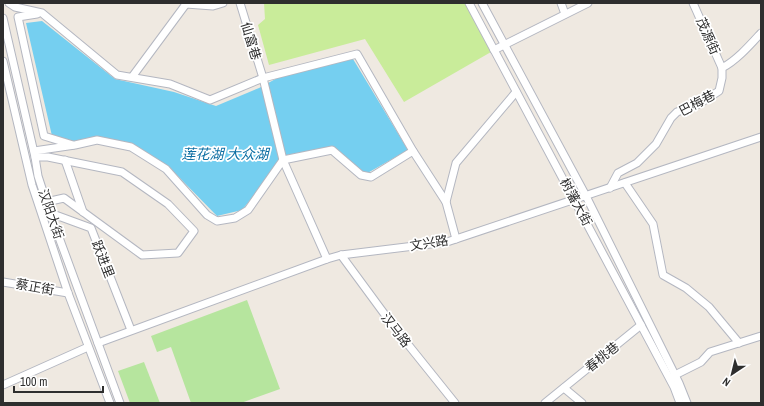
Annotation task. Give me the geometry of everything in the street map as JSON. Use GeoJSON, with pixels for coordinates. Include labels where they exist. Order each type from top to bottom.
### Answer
{"type":"FeatureCollection","features":[{"type":"Feature","properties":{"kind":"street"},"geometry":{"type":"LineString","coordinates":[[9,3],[15,7],[42,13],[117,75],[170,84],[210,100],[262,78],[357,54],[446,202],[456,239]]}},
{"type":"Feature","properties":{"kind":"street"},"geometry":{"type":"LineString","coordinates":[[132,78],[186,4],[213,6],[223,3]]}},
{"type":"Feature","properties":{"kind":"street","name":"仙富巷"},"geometry":{"type":"LineString","coordinates":[[240,3],[262,78],[283,160],[328,259]]}},
{"type":"Feature","properties":{"kind":"street","name":"树藩大街"},"geometry":{"type":"LineString","coordinates":[[469,3],[641,325],[687,403]]}},
{"type":"Feature","properties":{"kind":"street","name":"树藩大街"},"geometry":{"type":"LineString","coordinates":[[482,3],[586,196],[672,376],[680,403]]}},
{"type":"Feature","properties":{"kind":"street"},"geometry":{"type":"LineString","coordinates":[[561,3],[565,14]]}},
{"type":"Feature","properties":{"kind":"street"},"geometry":{"type":"LineString","coordinates":[[494,50],[588,3]]}},
{"type":"Feature","properties":{"kind":"street","name":"茂源街"},"geometry":{"type":"LineString","coordinates":[[693,3],[722,68]]}},
{"type":"Feature","properties":{"kind":"street"},"geometry":{"type":"LineString","coordinates":[[42,13],[18,17],[44,136],[75,145]]}},
{"type":"Feature","properties":{"kind":"street","name":"汉阳大街"},"geometry":{"type":"LineString","coordinates":[[3,18],[38,176],[46,202],[120,403]]}},
{"type":"Feature","properties":{"kind":"street"},"geometry":{"type":"LineString","coordinates":[[722,68],[728,65],[761,33]]}},
{"type":"Feature","properties":{"kind":"street","name":"汉阳大街"},"geometry":{"type":"LineString","coordinates":[[3,61],[5,76],[32,185],[68,293],[110,403]]}},
{"type":"Feature","properties":{"kind":"street","name":"巴梅巷"},"geometry":{"type":"LineString","coordinates":[[610,188],[618,173],[637,163],[656,144],[671,118],[677,112],[699,104],[719,91],[722,78],[722,68]]}},
{"type":"Feature","properties":{"kind":"street"},"geometry":{"type":"LineString","coordinates":[[446,202],[456,163],[516,92]]}},
{"type":"Feature","properties":{"kind":"street","name":"文兴路"},"geometry":{"type":"LineString","coordinates":[[98,343],[328,259],[341,255],[447,242],[761,138]]}},
{"type":"Feature","properties":{"kind":"street"},"geometry":{"type":"LineString","coordinates":[[34,154],[97,140],[131,147],[166,169],[207,215],[216,221],[235,218],[248,210],[283,160],[332,150],[361,175],[371,177],[414,151]]}},
{"type":"Feature","properties":{"kind":"street"},"geometry":{"type":"LineString","coordinates":[[34,154],[122,172],[168,204],[194,231],[178,253],[142,255],[64,198],[46,202]]}},
{"type":"Feature","properties":{"kind":"street"},"geometry":{"type":"LineString","coordinates":[[65,160],[83,212]]}},
{"type":"Feature","properties":{"kind":"street"},"geometry":{"type":"LineString","coordinates":[[626,183],[653,224],[663,275],[686,288],[709,307],[739,343]]}},
{"type":"Feature","properties":{"kind":"street","name":"跃进里"},"geometry":{"type":"LineString","coordinates":[[50,213],[91,228],[131,330]]}},
{"type":"Feature","properties":{"kind":"street","name":"汉马路"},"geometry":{"type":"LineString","coordinates":[[341,255],[394,327],[455,403]]}},
{"type":"Feature","properties":{"kind":"street","name":"蔡正街"},"geometry":{"type":"LineString","coordinates":[[3,282],[68,293]]}},
{"type":"Feature","properties":{"kind":"street","name":"春桃巷"},"geometry":{"type":"LineString","coordinates":[[545,403],[641,325]]}},
{"type":"Feature","properties":{"kind":"street"},"geometry":{"type":"LineString","coordinates":[[672,376],[701,362],[710,352],[761,336]]}},
{"type":"Feature","properties":{"kind":"street"},"geometry":{"type":"LineString","coordinates":[[3,385],[88,347]]}},
{"type":"Feature","properties":{"kind":"street"},"geometry":{"type":"LineString","coordinates":[[564,388],[582,403]]}},
{"type":"Feature","properties":{"kind":"green space"},"geometry":{"type":"Polygon","coordinates":[[[264,3],[465,3],[491,52],[404,102],[365,39],[269,65],[258,25],[265,19],[264,3]]]}},
{"type":"Feature","properties":{"kind":"green space"},"geometry":{"type":"Polygon","coordinates":[[[247,300],[280,389],[241,403],[191,403],[171,347],[157,352],[151,336],[247,300]]]}},
{"type":"Feature","properties":{"kind":"green space"},"geometry":{"type":"Polygon","coordinates":[[[144,362],[160,403],[130,403],[118,371],[144,362]]]}},
{"type":"Feature","properties":{"kind":"water","name":"莲花湖 大众湖"},"geometry":{"type":"Polygon","coordinates":[[[42,21],[115,79],[174,92],[216,106],[259,88],[281,76],[353,59],[408,150],[364,175],[331,147],[287,155],[242,210],[217,216],[170,168],[130,143],[96,137],[70,142],[52,136],[26,23],[42,21]]]}}]}
